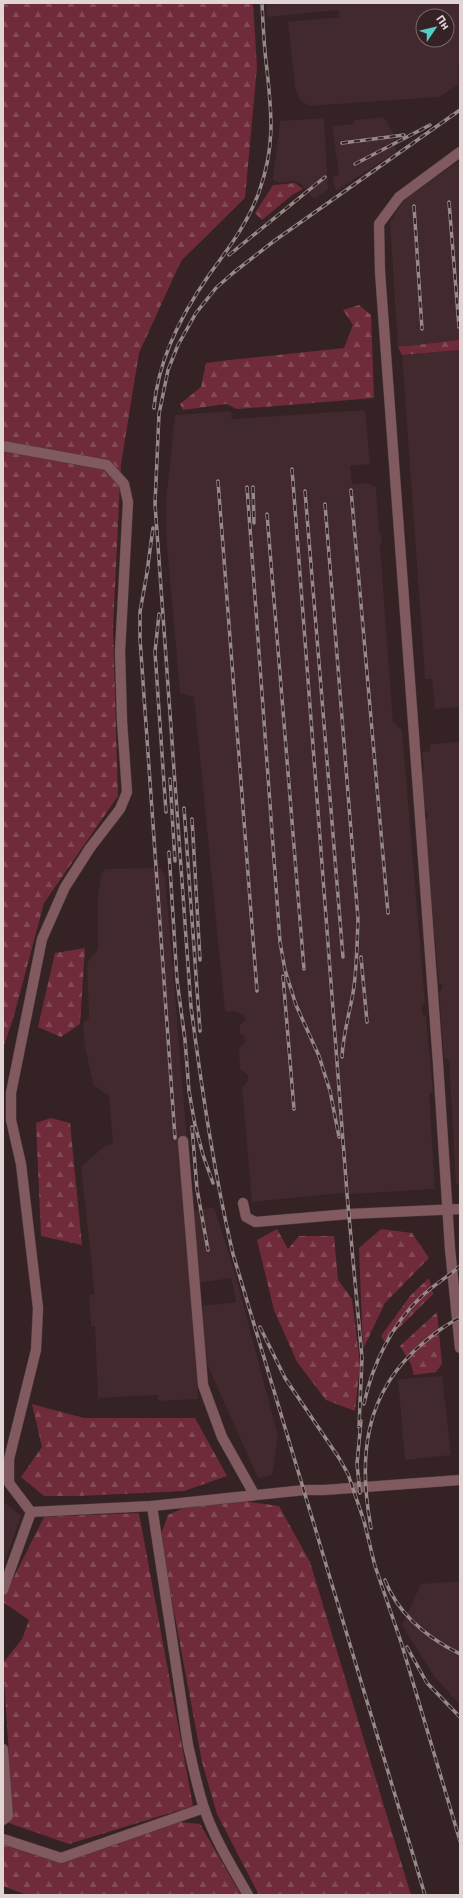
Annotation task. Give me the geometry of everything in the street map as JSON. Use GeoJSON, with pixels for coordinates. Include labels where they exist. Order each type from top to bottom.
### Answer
{"type":"FeatureCollection","features":[{"type":"Feature","properties":{"kind":"street"},"geometry":{"type":"LineString","coordinates":[[460,152],[398,197],[379,224],[380,272],[448,1210],[460,1348]]}},
{"type":"Feature","properties":{"kind":"street"},"geometry":{"type":"LineString","coordinates":[[3,446],[107,465],[124,484],[128,502],[120,652],[122,722],[127,792],[120,809],[90,848],[65,887],[42,939],[11,1093],[11,1120],[21,1164],[38,1308],[36,1350],[9,1458],[10,1483],[31,1512]]}},
{"type":"Feature","properties":{"kind":"street"},"geometry":{"type":"LineString","coordinates":[[183,1141],[203,1385],[222,1437],[254,1494]]}},
{"type":"Feature","properties":{"kind":"street"},"geometry":{"type":"LineString","coordinates":[[243,1203],[246,1217],[255,1222],[349,1214],[460,1209]]}},
{"type":"Feature","properties":{"kind":"street"},"geometry":{"type":"LineString","coordinates":[[31,1512],[152,1506],[254,1494],[460,1480]]}},
{"type":"Feature","properties":{"kind":"street"},"geometry":{"type":"LineString","coordinates":[[152,1506],[188,1745],[204,1808],[222,1849],[248,1895]]}},
{"type":"Feature","properties":{"kind":"street"},"geometry":{"type":"LineString","coordinates":[[3,1590],[31,1512]]}},
{"type":"Feature","properties":{"kind":"street"},"geometry":{"type":"LineString","coordinates":[[3,1749],[8,1816],[3,1820]]}},
{"type":"Feature","properties":{"kind":"street"},"geometry":{"type":"LineString","coordinates":[[3,1839],[61,1858],[204,1808]]}},
{"type":"Feature","properties":{"kind":"shaded area"},"geometry":{"type":"Polygon","coordinates":[[[266,3],[460,3],[460,64],[458,65],[458,85],[439,97],[309,106],[300,100],[295,88],[288,22],[339,17],[339,10],[267,17],[266,3]]]}},
{"type":"Feature","properties":{"kind":"shaded area"},"geometry":{"type":"Polygon","coordinates":[[[384,117],[393,133],[396,152],[336,191],[332,177],[339,175],[332,126],[354,124],[354,120],[384,117]]]}},
{"type":"Feature","properties":{"kind":"shaded area"},"geometry":{"type":"Polygon","coordinates":[[[324,118],[328,190],[314,199],[303,186],[295,181],[280,183],[273,180],[280,121],[324,118]]]}},
{"type":"Feature","properties":{"kind":"shaded area"},"geometry":{"type":"Polygon","coordinates":[[[460,160],[460,340],[398,347],[390,222],[403,201],[460,160]]]}},
{"type":"Feature","properties":{"kind":"shaded area"},"geometry":{"type":"Polygon","coordinates":[[[460,350],[460,707],[435,709],[432,679],[425,679],[402,355],[460,350]]]}},
{"type":"Feature","properties":{"kind":"shaded area"},"geometry":{"type":"Polygon","coordinates":[[[365,410],[370,464],[350,466],[352,484],[367,483],[376,487],[379,533],[382,537],[380,546],[393,722],[402,730],[425,1003],[422,1005],[422,1014],[426,1016],[433,1093],[429,1093],[435,1189],[352,1194],[342,1193],[252,1202],[242,1088],[248,1080],[248,1075],[240,1069],[239,1048],[245,1042],[244,1036],[240,1034],[240,1025],[245,1020],[244,1016],[235,1011],[225,1012],[194,697],[180,693],[166,534],[166,500],[175,415],[231,411],[232,419],[365,410]]]}},
{"type":"Feature","properties":{"kind":"shaded area"},"geometry":{"type":"Polygon","coordinates":[[[460,742],[460,1184],[456,1184],[449,1060],[444,1058],[439,991],[442,990],[442,984],[439,984],[424,819],[428,817],[428,813],[424,811],[421,771],[424,770],[422,752],[430,751],[430,744],[460,742]]]}},
{"type":"Feature","properties":{"kind":"shaded area"},"geometry":{"type":"Polygon","coordinates":[[[160,868],[165,876],[187,1140],[192,1313],[198,1399],[158,1401],[158,1395],[98,1398],[95,1326],[91,1327],[89,1295],[94,1294],[81,1167],[106,1145],[113,1144],[109,1096],[93,1085],[85,1047],[83,1023],[89,1018],[87,963],[98,949],[98,899],[101,874],[106,869],[160,868]]]}},
{"type":"Feature","properties":{"kind":"shaded area"},"geometry":{"type":"Polygon","coordinates":[[[214,1207],[236,1277],[278,1436],[272,1475],[258,1478],[206,1362],[202,1306],[236,1302],[231,1278],[200,1283],[194,1211],[214,1207]]]}},
{"type":"Feature","properties":{"kind":"shaded area"},"geometry":{"type":"Polygon","coordinates":[[[442,1376],[451,1455],[405,1460],[398,1379],[442,1376]]]}},
{"type":"Feature","properties":{"kind":"shaded area"},"geometry":{"type":"Polygon","coordinates":[[[3,1501],[21,1516],[3,1567],[3,1501]]]}},
{"type":"Feature","properties":{"kind":"shaded area"},"geometry":{"type":"Polygon","coordinates":[[[460,1581],[460,1705],[434,1676],[402,1625],[421,1584],[460,1581]]]}},
{"type":"Feature","properties":{"kind":"green space"},"geometry":{"type":"Polygon","coordinates":[[[3,3],[253,3],[257,67],[245,198],[181,261],[139,353],[121,464],[113,628],[118,796],[44,903],[13,1019],[3,1048],[3,3]]]}},
{"type":"Feature","properties":{"kind":"green space"},"geometry":{"type":"Polygon","coordinates":[[[295,183],[303,189],[292,195],[262,220],[255,213],[273,185],[295,183]]]}},
{"type":"Feature","properties":{"kind":"green space"},"geometry":{"type":"Polygon","coordinates":[[[359,305],[371,315],[374,398],[237,409],[226,404],[183,410],[180,404],[201,387],[206,363],[344,348],[353,325],[343,310],[359,305]]]}},
{"type":"Feature","properties":{"kind":"green space"},"geometry":{"type":"Polygon","coordinates":[[[460,340],[460,350],[402,355],[398,347],[460,340]]]}},
{"type":"Feature","properties":{"kind":"green space"},"geometry":{"type":"Polygon","coordinates":[[[85,948],[80,1024],[61,1037],[38,1027],[55,953],[85,948]]]}},
{"type":"Feature","properties":{"kind":"green space"},"geometry":{"type":"Polygon","coordinates":[[[51,1118],[70,1123],[82,1245],[41,1236],[36,1123],[51,1118]]]}},
{"type":"Feature","properties":{"kind":"green space"},"geometry":{"type":"Polygon","coordinates":[[[277,1229],[288,1249],[299,1236],[334,1236],[338,1280],[352,1299],[360,1364],[355,1411],[326,1400],[297,1362],[274,1310],[257,1240],[277,1229]]]}},
{"type":"Feature","properties":{"kind":"green space"},"geometry":{"type":"Polygon","coordinates":[[[381,1229],[412,1233],[429,1258],[385,1303],[363,1349],[359,1248],[381,1229]]]}},
{"type":"Feature","properties":{"kind":"green space"},"geometry":{"type":"Polygon","coordinates":[[[429,1278],[433,1294],[385,1342],[381,1336],[410,1296],[429,1278]]]}},
{"type":"Feature","properties":{"kind":"green space"},"geometry":{"type":"Polygon","coordinates":[[[437,1312],[442,1364],[436,1372],[414,1375],[411,1364],[400,1346],[437,1312]]]}},
{"type":"Feature","properties":{"kind":"green space"},"geometry":{"type":"Polygon","coordinates":[[[32,1404],[84,1418],[195,1418],[227,1476],[184,1491],[78,1496],[44,1496],[21,1477],[42,1447],[32,1404]]]}},
{"type":"Feature","properties":{"kind":"green space"},"geometry":{"type":"Polygon","coordinates":[[[242,1501],[279,1506],[310,1562],[411,1895],[259,1895],[217,1814],[202,1762],[160,1537],[168,1515],[185,1507],[242,1501]]]}},
{"type":"Feature","properties":{"kind":"green space"},"geometry":{"type":"Polygon","coordinates":[[[139,1513],[193,1806],[69,1844],[3,1821],[12,1803],[3,1663],[22,1639],[29,1620],[3,1602],[3,1599],[44,1517],[139,1513]]]}},
{"type":"Feature","properties":{"kind":"green space"},"geometry":{"type":"Polygon","coordinates":[[[179,1822],[200,1824],[241,1895],[27,1895],[3,1886],[3,1844],[60,1863],[179,1822]]]}},
{"type":"Feature","properties":{"kind":"railway"},"geometry":{"type":"LineString","coordinates":[[154,408],[160,372],[172,338],[199,290],[243,225],[259,192],[264,176],[270,146],[271,117],[264,45],[262,3]]}},
{"type":"Feature","properties":{"kind":"railway"},"geometry":{"type":"LineString","coordinates":[[425,1895],[233,1254],[226,1224],[214,1162],[191,1007],[155,504],[159,414],[168,370],[178,345],[196,313],[216,288],[274,241],[460,110]]}},
{"type":"Feature","properties":{"kind":"railway"},"geometry":{"type":"LineString","coordinates":[[355,164],[430,125]]}},
{"type":"Feature","properties":{"kind":"railway"},"geometry":{"type":"LineString","coordinates":[[342,143],[404,135]]}},
{"type":"Feature","properties":{"kind":"railway"},"geometry":{"type":"LineString","coordinates":[[229,255],[325,177]]}},
{"type":"Feature","properties":{"kind":"railway"},"geometry":{"type":"LineString","coordinates":[[449,202],[459,327]]}},
{"type":"Feature","properties":{"kind":"railway"},"geometry":{"type":"LineString","coordinates":[[414,206],[422,329]]}},
{"type":"Feature","properties":{"kind":"railway"},"geometry":{"type":"LineString","coordinates":[[292,469],[347,1194],[362,1358],[359,1427]]}},
{"type":"Feature","properties":{"kind":"railway"},"geometry":{"type":"LineString","coordinates":[[218,481],[257,991]]}},
{"type":"Feature","properties":{"kind":"railway"},"geometry":{"type":"LineString","coordinates":[[247,487],[280,942],[285,970],[296,1005],[319,1056],[330,1091],[339,1137]]}},
{"type":"Feature","properties":{"kind":"railway"},"geometry":{"type":"LineString","coordinates":[[253,487],[254,523]]}},
{"type":"Feature","properties":{"kind":"railway"},"geometry":{"type":"LineString","coordinates":[[351,490],[388,913]]}},
{"type":"Feature","properties":{"kind":"railway"},"geometry":{"type":"LineString","coordinates":[[305,491],[343,957]]}},
{"type":"Feature","properties":{"kind":"railway"},"geometry":{"type":"LineString","coordinates":[[325,504],[358,919],[357,956],[353,993],[342,1057]]}},
{"type":"Feature","properties":{"kind":"railway"},"geometry":{"type":"LineString","coordinates":[[267,514],[304,969]]}},
{"type":"Feature","properties":{"kind":"railway"},"geometry":{"type":"LineString","coordinates":[[147,572],[153,528]]}},
{"type":"Feature","properties":{"kind":"railway"},"geometry":{"type":"LineString","coordinates":[[148,567],[140,612],[140,639],[175,1138]]}},
{"type":"Feature","properties":{"kind":"railway"},"geometry":{"type":"LineString","coordinates":[[159,614],[155,652],[166,812]]}},
{"type":"Feature","properties":{"kind":"railway"},"geometry":{"type":"LineString","coordinates":[[170,779],[175,861]]}},
{"type":"Feature","properties":{"kind":"railway"},"geometry":{"type":"LineString","coordinates":[[184,808],[200,1031]]}},
{"type":"Feature","properties":{"kind":"railway"},"geometry":{"type":"LineString","coordinates":[[192,819],[200,960]]}},
{"type":"Feature","properties":{"kind":"railway"},"geometry":{"type":"LineString","coordinates":[[169,852],[177,980],[185,1040],[189,1091],[195,1125],[203,1155],[213,1183]]}},
{"type":"Feature","properties":{"kind":"railway"},"geometry":{"type":"LineString","coordinates":[[361,957],[367,1022]]}},
{"type":"Feature","properties":{"kind":"railway"},"geometry":{"type":"LineString","coordinates":[[283,976],[294,1109]]}},
{"type":"Feature","properties":{"kind":"railway"},"geometry":{"type":"LineString","coordinates":[[192,1127],[197,1189],[208,1250]]}},
{"type":"Feature","properties":{"kind":"railway"},"geometry":{"type":"LineString","coordinates":[[364,1404],[372,1375],[392,1332],[411,1308],[426,1293],[460,1266]]}},
{"type":"Feature","properties":{"kind":"railway"},"geometry":{"type":"LineString","coordinates":[[371,1528],[365,1476],[366,1452],[370,1428],[377,1405],[388,1383],[403,1363],[422,1344],[450,1323],[460,1318]]}},
{"type":"Feature","properties":{"kind":"railway"},"geometry":{"type":"LineString","coordinates":[[260,1327],[285,1378],[339,1458],[348,1474],[364,1521],[375,1566],[401,1642],[460,1841]]}},
{"type":"Feature","properties":{"kind":"railway"},"geometry":{"type":"LineString","coordinates":[[360,1493],[357,1464],[361,1421]]}},
{"type":"Feature","properties":{"kind":"railway"},"geometry":{"type":"LineString","coordinates":[[385,1580],[398,1604],[415,1624],[448,1648],[460,1654]]}},
{"type":"Feature","properties":{"kind":"railway"},"geometry":{"type":"LineString","coordinates":[[407,1647],[427,1683],[460,1717]]}}]}
